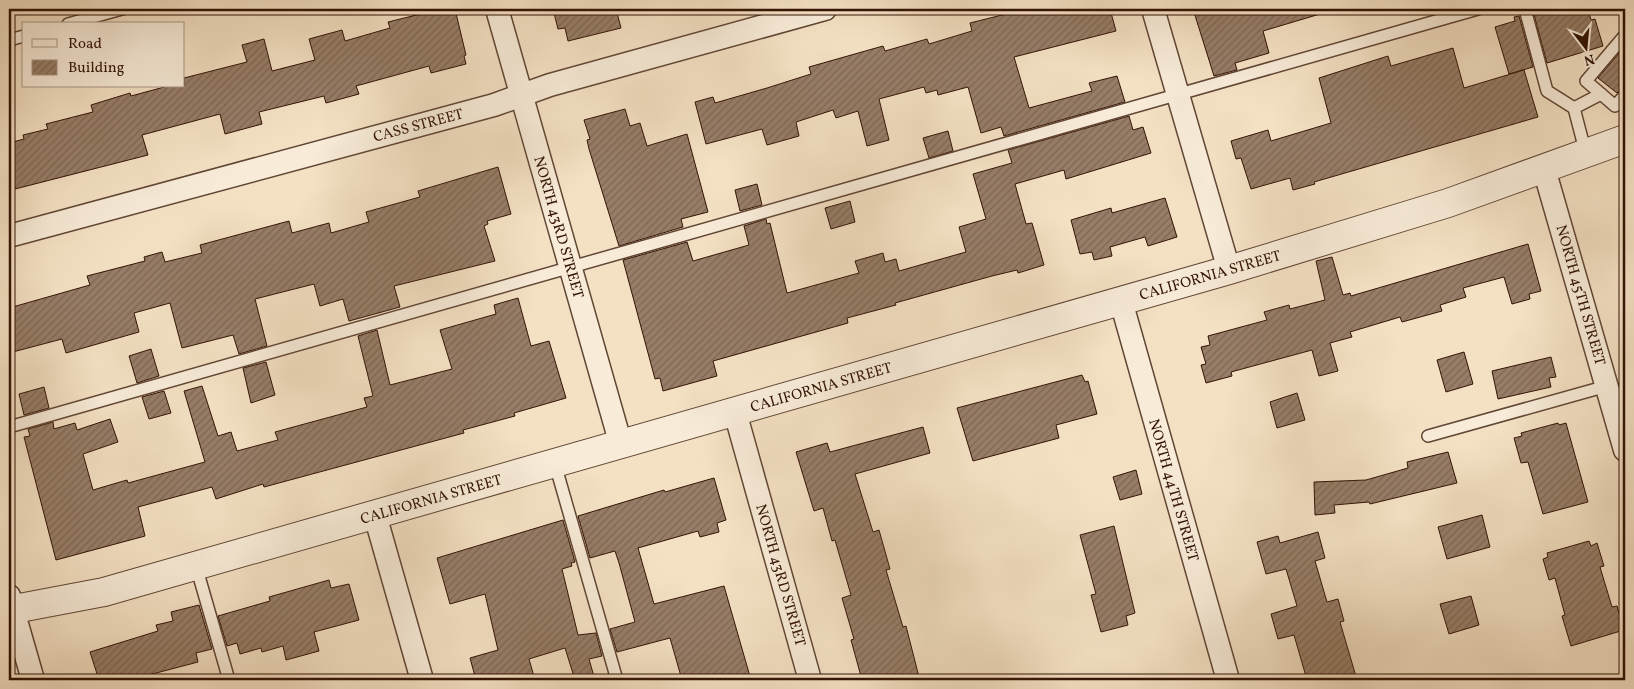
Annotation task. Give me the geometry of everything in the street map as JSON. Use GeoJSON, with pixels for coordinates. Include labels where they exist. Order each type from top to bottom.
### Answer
{"type":"FeatureCollection","features":[{"type":"Feature","properties":{"kind":"street","name":"NORTH 43RD STREET"},"geometry":{"type":"LineString","coordinates":[[497,9],[621,445]]}},
{"type":"Feature","properties":{"kind":"street","name":"CASS STREET"},"geometry":{"type":"LineString","coordinates":[[9,236],[485,107],[825,9]]}},
{"type":"Feature","properties":{"kind":"street"},"geometry":{"type":"LineString","coordinates":[[1153,9],[1228,270]]}},
{"type":"Feature","properties":{"kind":"street","name":"CALIFORNIA STREET"},"geometry":{"type":"LineString","coordinates":[[10,605],[104,592],[1121,301],[1402,218],[1625,139]]}},
{"type":"Feature","properties":{"kind":"street","name":"NORTH 45TH STREET"},"geometry":{"type":"LineString","coordinates":[[1544,169],[1625,450]]}},
{"type":"Feature","properties":{"kind":"street","name":"NORTH 44TH STREET"},"geometry":{"type":"LineString","coordinates":[[1121,301],[1228,680]]}},
{"type":"Feature","properties":{"kind":"street","name":"NORTH 43RD STREET"},"geometry":{"type":"LineString","coordinates":[[735,412],[810,680]]}},
{"type":"Feature","properties":{"kind":"street"},"geometry":{"type":"LineString","coordinates":[[375,515],[422,680]]}},
{"type":"Feature","properties":{"kind":"street"},"geometry":{"type":"LineString","coordinates":[[10,605],[33,680]]}},
{"type":"Feature","properties":{"kind":"lane"},"geometry":{"type":"LineString","coordinates":[[75,22],[122,9]]}},
{"type":"Feature","properties":{"kind":"lane"},"geometry":{"type":"LineString","coordinates":[[9,427],[1478,9]]}},
{"type":"Feature","properties":{"kind":"lane"},"geometry":{"type":"LineString","coordinates":[[1525,9],[1547,92],[1574,108],[1586,154]]}},
{"type":"Feature","properties":{"kind":"lane"},"geometry":{"type":"LineString","coordinates":[[9,40],[22,37]]}},
{"type":"Feature","properties":{"kind":"lane"},"geometry":{"type":"LineString","coordinates":[[1625,37],[1586,81],[1615,106],[1625,94]]}},
{"type":"Feature","properties":{"kind":"lane"},"geometry":{"type":"LineString","coordinates":[[1574,108],[1601,94]]}},
{"type":"Feature","properties":{"kind":"lane"},"geometry":{"type":"LineString","coordinates":[[1428,436],[1607,386]]}},
{"type":"Feature","properties":{"kind":"lane"},"geometry":{"type":"LineString","coordinates":[[555,464],[617,680]]}},
{"type":"Feature","properties":{"kind":"lane"},"geometry":{"type":"LineString","coordinates":[[196,566],[229,680]]}},
{"type":"Feature","properties":{"kind":"building"},"geometry":{"type":"Polygon","coordinates":[[[441,9],[455,9],[466,55],[464,56],[466,64],[431,73],[429,66],[356,86],[359,94],[326,103],[324,96],[259,112],[262,124],[225,134],[220,114],[142,135],[148,155],[15,189],[9,164],[9,147],[15,146],[13,142],[24,139],[23,135],[48,129],[46,124],[93,112],[91,105],[130,93],[131,96],[161,88],[185,88],[185,78],[247,62],[242,45],[264,39],[272,71],[315,60],[309,39],[342,30],[345,41],[390,28],[388,22],[441,9]]]}},
{"type":"Feature","properties":{"kind":"building"},"geometry":{"type":"Polygon","coordinates":[[[553,9],[616,9],[621,28],[568,41],[565,28],[558,29],[553,9]]]}},
{"type":"Feature","properties":{"kind":"building"},"geometry":{"type":"Polygon","coordinates":[[[1026,9],[1110,9],[1116,31],[1014,57],[1029,108],[1092,91],[1089,83],[1117,76],[1125,102],[1004,136],[1001,127],[981,133],[968,87],[938,95],[937,90],[926,93],[924,87],[879,99],[889,140],[867,146],[858,111],[836,118],[833,110],[796,122],[799,136],[767,145],[762,129],[706,144],[695,102],[713,97],[715,103],[767,88],[811,74],[809,67],[883,46],[885,51],[927,39],[929,44],[972,31],[970,23],[1026,9]]]}},
{"type":"Feature","properties":{"kind":"building"},"geometry":{"type":"Polygon","coordinates":[[[1193,9],[1319,9],[1320,14],[1263,31],[1269,53],[1235,63],[1237,70],[1214,76],[1193,9]]]}},
{"type":"Feature","properties":{"kind":"building"},"geometry":{"type":"Polygon","coordinates":[[[1542,9],[1588,9],[1591,20],[1595,19],[1603,46],[1547,63],[1533,11],[1542,9]]]}},
{"type":"Feature","properties":{"kind":"building"},"geometry":{"type":"Polygon","coordinates":[[[1519,16],[1533,67],[1509,74],[1495,27],[1515,21],[1514,17],[1519,16]]]}},
{"type":"Feature","properties":{"kind":"building"},"geometry":{"type":"Polygon","coordinates":[[[1625,46],[1625,88],[1617,93],[1598,78],[1625,46]]]}},
{"type":"Feature","properties":{"kind":"building"},"geometry":{"type":"Polygon","coordinates":[[[1453,48],[1464,88],[1524,70],[1538,117],[1314,182],[1315,184],[1293,190],[1290,178],[1251,189],[1241,158],[1236,159],[1231,141],[1268,130],[1271,141],[1331,123],[1319,78],[1388,56],[1391,66],[1453,48]]]}},
{"type":"Feature","properties":{"kind":"building"},"geometry":{"type":"Polygon","coordinates":[[[625,109],[630,126],[640,123],[647,146],[687,134],[708,212],[681,219],[683,227],[619,246],[589,149],[587,140],[590,139],[584,120],[625,109]]]}},
{"type":"Feature","properties":{"kind":"building"},"geometry":{"type":"Polygon","coordinates":[[[1129,116],[1133,130],[1143,127],[1151,153],[1066,179],[1064,170],[1015,184],[1026,224],[1032,223],[1044,265],[1018,273],[1017,270],[992,276],[895,303],[896,305],[847,318],[848,323],[713,361],[717,376],[663,391],[660,378],[655,379],[623,260],[687,242],[693,261],[749,245],[744,226],[766,219],[767,224],[770,223],[787,293],[859,273],[855,261],[883,253],[885,262],[896,259],[899,271],[966,252],[959,227],[986,219],[973,174],[1012,163],[1008,150],[1129,116]]]}},
{"type":"Feature","properties":{"kind":"building"},"geometry":{"type":"Polygon","coordinates":[[[948,131],[953,151],[929,158],[923,138],[948,131]]]}},
{"type":"Feature","properties":{"kind":"building"},"geometry":{"type":"Polygon","coordinates":[[[498,167],[511,214],[487,221],[488,224],[484,226],[495,261],[394,286],[400,307],[349,321],[343,299],[320,306],[314,284],[255,299],[267,346],[239,354],[233,335],[182,348],[170,303],[134,313],[139,332],[66,353],[62,339],[9,353],[9,308],[90,285],[87,276],[145,261],[144,257],[162,252],[165,262],[202,253],[200,245],[289,221],[292,233],[329,223],[331,233],[369,222],[366,212],[420,197],[418,191],[498,167]]]}},
{"type":"Feature","properties":{"kind":"building"},"geometry":{"type":"Polygon","coordinates":[[[757,184],[762,205],[740,211],[735,190],[757,184]]]}},
{"type":"Feature","properties":{"kind":"building"},"geometry":{"type":"Polygon","coordinates":[[[1165,198],[1177,237],[1148,246],[1145,237],[1110,247],[1112,256],[1094,260],[1092,252],[1080,254],[1071,220],[1111,208],[1112,213],[1165,198]]]}},
{"type":"Feature","properties":{"kind":"building"},"geometry":{"type":"Polygon","coordinates":[[[850,201],[855,222],[831,229],[825,208],[850,201]]]}},
{"type":"Feature","properties":{"kind":"building"},"geometry":{"type":"Polygon","coordinates":[[[1528,244],[1541,291],[1529,294],[1530,299],[1512,304],[1504,277],[1463,288],[1466,297],[1440,305],[1442,311],[1402,322],[1400,317],[1350,332],[1352,337],[1330,343],[1338,371],[1319,376],[1312,350],[1231,372],[1232,376],[1206,383],[1201,365],[1206,364],[1201,347],[1210,345],[1208,336],[1267,320],[1264,312],[1289,305],[1290,309],[1325,300],[1316,261],[1332,257],[1343,295],[1350,293],[1351,296],[1528,244]]]}},
{"type":"Feature","properties":{"kind":"building"},"geometry":{"type":"Polygon","coordinates":[[[518,298],[531,346],[549,341],[566,398],[514,413],[515,416],[463,430],[464,433],[264,487],[263,484],[216,499],[212,487],[138,507],[145,536],[56,560],[24,437],[30,436],[28,429],[53,422],[54,429],[75,423],[77,430],[110,419],[118,442],[83,454],[93,490],[127,480],[128,483],[205,462],[184,391],[202,386],[218,436],[231,432],[237,451],[278,440],[275,432],[367,407],[364,398],[373,396],[358,336],[377,330],[390,385],[452,369],[440,330],[496,314],[494,305],[518,298]]]}},
{"type":"Feature","properties":{"kind":"building"},"geometry":{"type":"Polygon","coordinates":[[[151,349],[159,376],[137,383],[129,356],[151,349]]]}},
{"type":"Feature","properties":{"kind":"building"},"geometry":{"type":"Polygon","coordinates":[[[1464,352],[1473,384],[1446,392],[1437,360],[1464,352]]]}},
{"type":"Feature","properties":{"kind":"building"},"geometry":{"type":"Polygon","coordinates":[[[1551,357],[1556,377],[1549,378],[1551,387],[1498,399],[1492,371],[1551,357]]]}},
{"type":"Feature","properties":{"kind":"building"},"geometry":{"type":"Polygon","coordinates":[[[266,362],[275,395],[251,403],[243,368],[266,362]]]}},
{"type":"Feature","properties":{"kind":"building"},"geometry":{"type":"Polygon","coordinates":[[[1082,375],[1085,382],[1088,381],[1097,414],[1056,425],[1059,438],[973,461],[957,408],[1082,375]]]}},
{"type":"Feature","properties":{"kind":"building"},"geometry":{"type":"Polygon","coordinates":[[[44,387],[49,408],[24,415],[19,394],[44,387]]]}},
{"type":"Feature","properties":{"kind":"building"},"geometry":{"type":"Polygon","coordinates":[[[164,391],[171,413],[149,419],[142,397],[164,391]]]}},
{"type":"Feature","properties":{"kind":"building"},"geometry":{"type":"Polygon","coordinates":[[[1297,393],[1305,420],[1277,428],[1270,402],[1297,393]]]}},
{"type":"Feature","properties":{"kind":"building"},"geometry":{"type":"Polygon","coordinates":[[[1558,423],[1559,425],[1566,423],[1588,502],[1543,514],[1528,462],[1521,463],[1514,438],[1522,436],[1521,433],[1558,423]]]}},
{"type":"Feature","properties":{"kind":"building"},"geometry":{"type":"Polygon","coordinates":[[[923,427],[930,453],[855,474],[873,532],[879,530],[890,569],[886,570],[903,627],[906,626],[919,677],[907,680],[862,680],[851,640],[854,639],[842,598],[851,595],[835,540],[832,541],[823,508],[814,511],[796,452],[827,443],[830,452],[923,427]]]}},
{"type":"Feature","properties":{"kind":"building"},"geometry":{"type":"Polygon","coordinates":[[[1448,452],[1457,483],[1370,504],[1369,502],[1334,505],[1335,513],[1315,515],[1314,482],[1366,480],[1408,468],[1407,462],[1448,452]]]}},
{"type":"Feature","properties":{"kind":"building"},"geometry":{"type":"Polygon","coordinates":[[[1136,470],[1142,494],[1120,500],[1113,477],[1136,470]]]}},
{"type":"Feature","properties":{"kind":"building"},"geometry":{"type":"Polygon","coordinates":[[[714,478],[726,520],[717,523],[719,532],[700,537],[698,531],[638,548],[654,604],[724,586],[751,680],[682,680],[670,638],[617,652],[610,629],[635,622],[619,563],[615,551],[590,558],[578,516],[664,490],[665,492],[714,478]]]}},
{"type":"Feature","properties":{"kind":"building"},"geometry":{"type":"Polygon","coordinates":[[[1482,515],[1490,547],[1447,559],[1438,527],[1482,515]]]}},
{"type":"Feature","properties":{"kind":"building"},"geometry":{"type":"Polygon","coordinates":[[[563,520],[575,562],[571,563],[572,566],[562,569],[578,635],[596,633],[602,656],[589,659],[595,680],[575,680],[565,648],[529,659],[535,680],[476,680],[470,658],[498,650],[485,594],[450,604],[437,558],[563,520]]]}},
{"type":"Feature","properties":{"kind":"building"},"geometry":{"type":"Polygon","coordinates":[[[1114,526],[1135,613],[1126,616],[1128,625],[1101,632],[1091,595],[1096,594],[1080,535],[1114,526]]]}},
{"type":"Feature","properties":{"kind":"building"},"geometry":{"type":"Polygon","coordinates":[[[1318,532],[1325,558],[1315,561],[1327,602],[1338,599],[1344,621],[1340,622],[1357,680],[1307,680],[1294,635],[1278,639],[1271,614],[1297,606],[1286,569],[1266,574],[1257,542],[1278,536],[1280,543],[1318,532]]]}},
{"type":"Feature","properties":{"kind":"building"},"geometry":{"type":"Polygon","coordinates":[[[1589,541],[1591,546],[1597,543],[1604,566],[1600,567],[1612,607],[1617,606],[1624,630],[1571,646],[1562,616],[1565,615],[1555,578],[1549,580],[1543,559],[1548,557],[1547,553],[1589,541]]]}},
{"type":"Feature","properties":{"kind":"building"},"geometry":{"type":"Polygon","coordinates":[[[329,580],[331,588],[349,584],[359,620],[314,632],[319,651],[286,660],[283,646],[262,652],[261,648],[240,654],[237,643],[227,646],[218,616],[270,601],[269,597],[329,580]]]}},
{"type":"Feature","properties":{"kind":"building"},"geometry":{"type":"Polygon","coordinates":[[[1471,596],[1479,625],[1449,634],[1440,604],[1471,596]]]}},
{"type":"Feature","properties":{"kind":"building"},"geometry":{"type":"Polygon","coordinates":[[[199,605],[212,649],[196,653],[198,662],[141,677],[142,680],[99,680],[90,652],[158,631],[156,625],[173,621],[171,612],[199,605]]]}}]}
